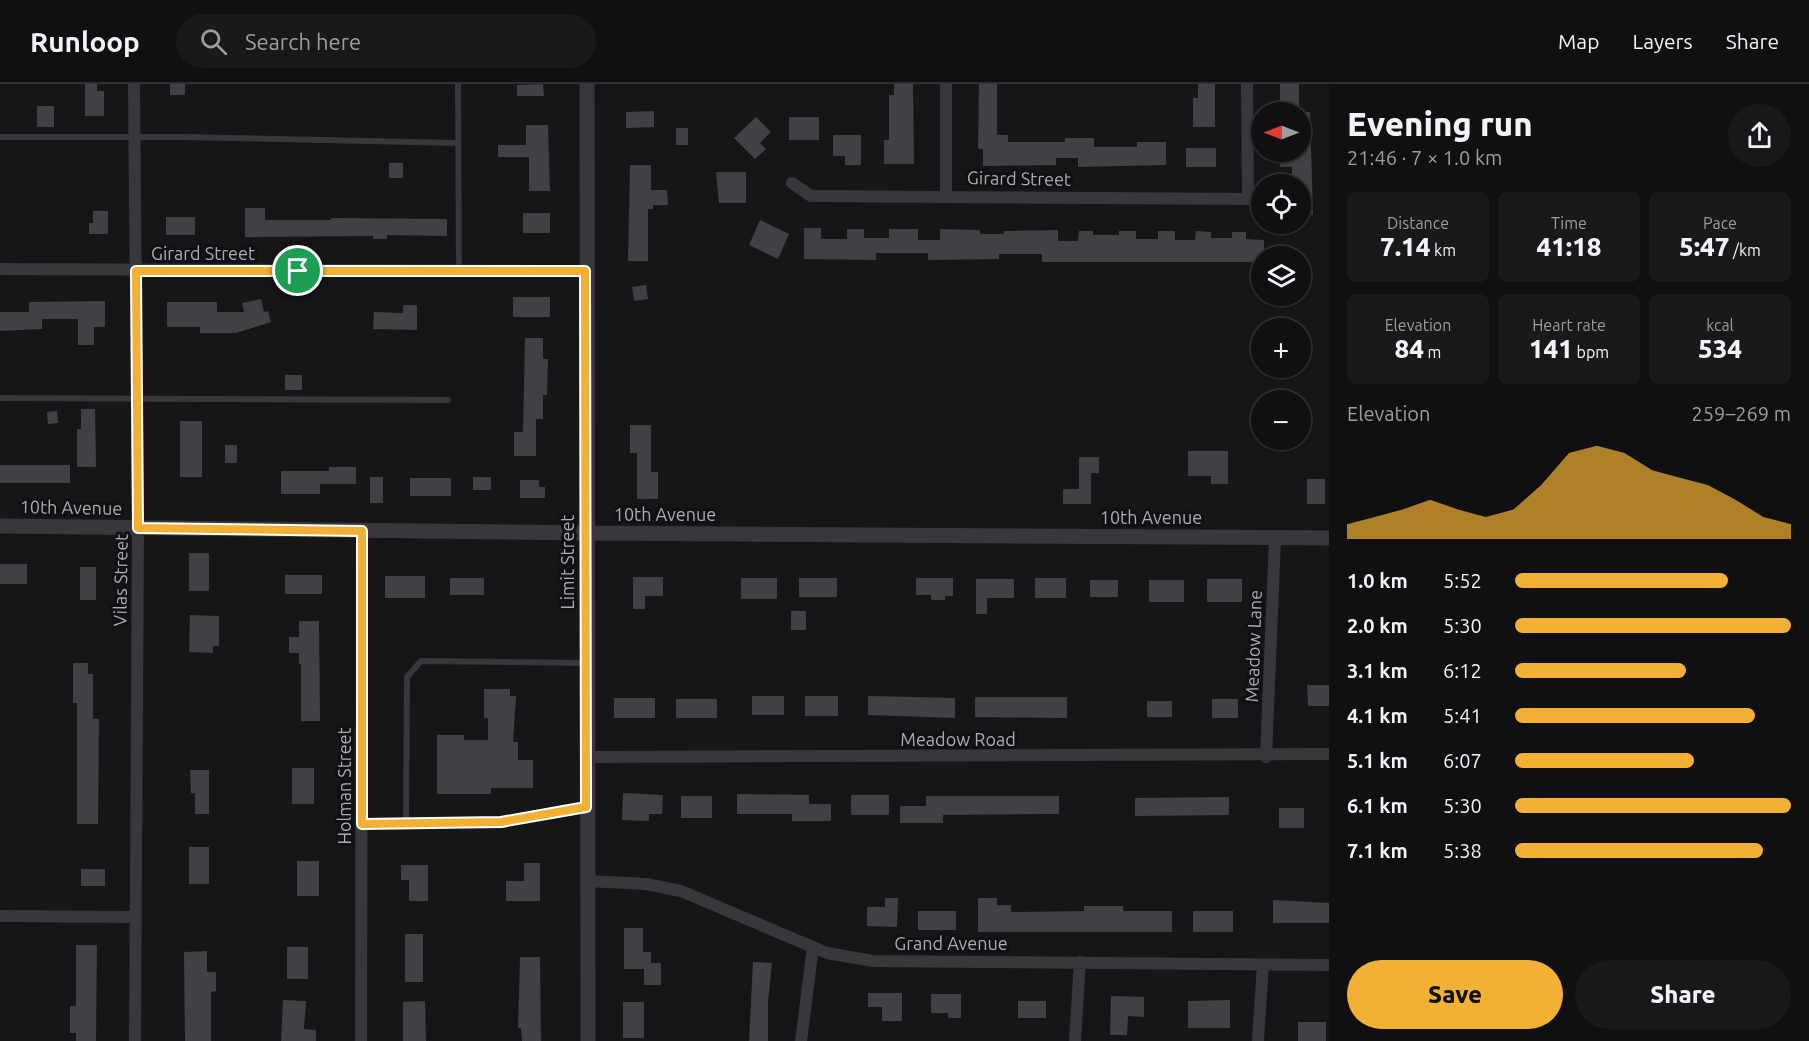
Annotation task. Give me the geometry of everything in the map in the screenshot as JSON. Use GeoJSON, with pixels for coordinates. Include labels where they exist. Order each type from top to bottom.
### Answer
{"type":"FeatureCollection","features":[{"type":"Feature","properties":{"kind":"street","name":"Vilas Street"},"geometry":{"type":"LineString","coordinates":[[134,84],[138,528],[135,1041]]}},
{"type":"Feature","properties":{"kind":"street","name":"Limit Street"},"geometry":{"type":"LineString","coordinates":[[587,84],[585,271],[588,1041]]}},
{"type":"Feature","properties":{"kind":"street"},"geometry":{"type":"LineString","coordinates":[[946,84],[946,196]]}},
{"type":"Feature","properties":{"kind":"street","name":"Girard Street"},"geometry":{"type":"LineString","coordinates":[[792,183],[811,196],[1248,199],[1247,84]]}},
{"type":"Feature","properties":{"kind":"street","name":"Girard Street"},"geometry":{"type":"LineString","coordinates":[[0,269],[585,271]]}},
{"type":"Feature","properties":{"kind":"street","name":"10th Avenue"},"geometry":{"type":"LineString","coordinates":[[0,526],[1329,538]]}},
{"type":"Feature","properties":{"kind":"street","name":"Holman Street"},"geometry":{"type":"LineString","coordinates":[[361,1041],[362,531]]}},
{"type":"Feature","properties":{"kind":"street","name":"Meadow Lane"},"geometry":{"type":"LineString","coordinates":[[1266,756],[1275,538]]}},
{"type":"Feature","properties":{"kind":"street","name":"Meadow Road"},"geometry":{"type":"LineString","coordinates":[[586,757],[1329,754]]}},
{"type":"Feature","properties":{"kind":"street","name":"Grand Avenue"},"geometry":{"type":"LineString","coordinates":[[587,881],[646,884],[681,891],[827,953],[873,961],[1329,965]]}},
{"type":"Feature","properties":{"kind":"street"},"geometry":{"type":"LineString","coordinates":[[0,916],[135,917]]}},
{"type":"Feature","properties":{"kind":"street"},"geometry":{"type":"LineString","coordinates":[[801,1041],[813,947]]}},
{"type":"Feature","properties":{"kind":"street"},"geometry":{"type":"LineString","coordinates":[[1075,1041],[1080,962]]}},
{"type":"Feature","properties":{"kind":"street"},"geometry":{"type":"LineString","coordinates":[[1257,1041],[1263,965]]}},
{"type":"Feature","properties":{"kind":"lane"},"geometry":{"type":"LineString","coordinates":[[458,84],[459,271]]}},
{"type":"Feature","properties":{"kind":"lane"},"geometry":{"type":"LineString","coordinates":[[0,137],[458,143]]}},
{"type":"Feature","properties":{"kind":"lane"},"geometry":{"type":"LineString","coordinates":[[0,398],[448,400]]}},
{"type":"Feature","properties":{"kind":"lane"},"geometry":{"type":"LineString","coordinates":[[406,823],[407,677],[421,662],[586,663]]}},
{"type":"Feature","properties":{"kind":"lane"},"geometry":{"type":"LineString","coordinates":[[362,824],[501,822],[586,807]]}},
{"type":"Feature","properties":{"kind":"building"},"geometry":{"type":"Polygon","coordinates":[[[85,84],[97,84],[97,91],[104,91],[104,116],[85,116],[85,84]]]}},
{"type":"Feature","properties":{"kind":"building"},"geometry":{"type":"Polygon","coordinates":[[[170,84],[185,84],[185,95],[170,95],[170,84]]]}},
{"type":"Feature","properties":{"kind":"building"},"geometry":{"type":"Polygon","coordinates":[[[543,84],[544,96],[517,96],[517,85],[543,84]]]}},
{"type":"Feature","properties":{"kind":"building"},"geometry":{"type":"Polygon","coordinates":[[[894,84],[913,84],[914,164],[884,164],[884,140],[889,140],[889,95],[894,95],[894,84]]]}},
{"type":"Feature","properties":{"kind":"building"},"geometry":{"type":"Polygon","coordinates":[[[979,84],[997,84],[997,135],[1008,135],[1008,142],[1065,142],[1065,138],[1094,138],[1094,147],[1137,147],[1137,142],[1166,142],[1166,165],[1078,167],[1078,158],[1056,158],[1056,165],[983,166],[983,149],[978,149],[979,84]]]}},
{"type":"Feature","properties":{"kind":"building"},"geometry":{"type":"Polygon","coordinates":[[[1198,84],[1215,84],[1215,127],[1193,127],[1193,98],[1198,98],[1198,84]]]}},
{"type":"Feature","properties":{"kind":"building"},"geometry":{"type":"Polygon","coordinates":[[[1280,84],[1299,84],[1299,102],[1280,102],[1280,84]]]}},
{"type":"Feature","properties":{"kind":"building"},"geometry":{"type":"Polygon","coordinates":[[[37,106],[54,106],[54,127],[37,127],[37,106]]]}},
{"type":"Feature","properties":{"kind":"building"},"geometry":{"type":"Polygon","coordinates":[[[654,111],[654,127],[626,128],[626,112],[654,111]]]}},
{"type":"Feature","properties":{"kind":"building"},"geometry":{"type":"Polygon","coordinates":[[[756,117],[771,132],[760,143],[766,149],[755,159],[734,138],[756,117]]]}},
{"type":"Feature","properties":{"kind":"building"},"geometry":{"type":"Polygon","coordinates":[[[789,117],[819,117],[819,140],[789,140],[789,117]]]}},
{"type":"Feature","properties":{"kind":"building"},"geometry":{"type":"Polygon","coordinates":[[[526,125],[548,125],[550,191],[529,191],[529,157],[498,157],[498,145],[526,145],[526,125]]]}},
{"type":"Feature","properties":{"kind":"building"},"geometry":{"type":"Polygon","coordinates":[[[676,128],[688,128],[688,145],[676,145],[676,128]]]}},
{"type":"Feature","properties":{"kind":"building"},"geometry":{"type":"Polygon","coordinates":[[[833,135],[861,135],[861,165],[845,165],[845,156],[833,156],[833,135]]]}},
{"type":"Feature","properties":{"kind":"building"},"geometry":{"type":"Polygon","coordinates":[[[1311,146],[1313,215],[1311,215],[1311,174],[1292,174],[1292,167],[1280,167],[1280,162],[1311,162],[1311,146]]]}},
{"type":"Feature","properties":{"kind":"building"},"geometry":{"type":"Polygon","coordinates":[[[1186,148],[1216,148],[1216,167],[1186,167],[1186,148]]]}},
{"type":"Feature","properties":{"kind":"building"},"geometry":{"type":"Polygon","coordinates":[[[389,163],[403,163],[403,178],[389,178],[389,163]]]}},
{"type":"Feature","properties":{"kind":"building"},"geometry":{"type":"Polygon","coordinates":[[[630,165],[651,165],[651,190],[667,190],[668,205],[653,205],[653,209],[648,209],[648,261],[628,261],[630,165]]]}},
{"type":"Feature","properties":{"kind":"building"},"geometry":{"type":"Polygon","coordinates":[[[716,172],[746,172],[746,203],[719,203],[716,172]]]}},
{"type":"Feature","properties":{"kind":"building"},"geometry":{"type":"Polygon","coordinates":[[[245,208],[265,208],[265,220],[447,219],[447,236],[387,235],[387,239],[373,239],[373,236],[245,237],[245,208]]]}},
{"type":"Feature","properties":{"kind":"building"},"geometry":{"type":"Polygon","coordinates":[[[93,211],[108,211],[108,234],[89,234],[89,223],[93,223],[93,211]]]}},
{"type":"Feature","properties":{"kind":"building"},"geometry":{"type":"Polygon","coordinates":[[[523,213],[550,213],[550,233],[523,233],[523,213]]]}},
{"type":"Feature","properties":{"kind":"building"},"geometry":{"type":"Polygon","coordinates":[[[166,217],[195,217],[195,235],[166,235],[166,217]]]}},
{"type":"Feature","properties":{"kind":"building"},"geometry":{"type":"Polygon","coordinates":[[[760,220],[789,234],[778,259],[749,245],[760,220]]]}},
{"type":"Feature","properties":{"kind":"building"},"geometry":{"type":"Polygon","coordinates":[[[804,228],[821,228],[821,239],[847,239],[847,229],[864,229],[864,238],[889,238],[889,229],[918,229],[918,240],[940,240],[940,229],[980,230],[980,234],[1058,230],[1058,241],[1078,241],[1079,231],[1093,231],[1093,235],[1119,235],[1119,231],[1136,231],[1136,239],[1158,239],[1158,231],[1175,231],[1175,240],[1195,240],[1196,231],[1211,232],[1211,238],[1232,238],[1232,232],[1246,232],[1246,239],[1264,240],[1264,246],[1251,246],[1251,262],[1042,262],[1042,254],[999,254],[999,259],[928,260],[928,253],[876,253],[876,260],[804,259],[804,228]]]}},
{"type":"Feature","properties":{"kind":"building"},"geometry":{"type":"Polygon","coordinates":[[[646,285],[648,299],[634,301],[632,287],[646,285]]]}},
{"type":"Feature","properties":{"kind":"building"},"geometry":{"type":"Polygon","coordinates":[[[513,297],[550,297],[550,317],[513,317],[513,297]]]}},
{"type":"Feature","properties":{"kind":"building"},"geometry":{"type":"Polygon","coordinates":[[[261,299],[264,312],[268,311],[271,322],[236,333],[200,333],[200,327],[167,327],[167,302],[217,302],[217,312],[244,312],[242,303],[261,299]]]}},
{"type":"Feature","properties":{"kind":"building"},"geometry":{"type":"Polygon","coordinates":[[[105,301],[105,327],[94,327],[94,345],[78,345],[78,319],[42,319],[42,329],[0,331],[0,312],[29,312],[29,302],[105,301]]]}},
{"type":"Feature","properties":{"kind":"building"},"geometry":{"type":"Polygon","coordinates":[[[403,305],[417,305],[417,330],[373,329],[374,312],[403,313],[403,305]]]}},
{"type":"Feature","properties":{"kind":"building"},"geometry":{"type":"Polygon","coordinates":[[[525,338],[543,338],[543,359],[548,359],[547,395],[543,395],[543,419],[536,419],[536,456],[514,456],[514,432],[523,432],[525,338]]]}},
{"type":"Feature","properties":{"kind":"building"},"geometry":{"type":"Polygon","coordinates":[[[285,375],[302,375],[302,390],[285,390],[285,375]]]}},
{"type":"Feature","properties":{"kind":"building"},"geometry":{"type":"Polygon","coordinates":[[[81,409],[95,409],[96,467],[77,467],[77,429],[81,429],[81,409]]]}},
{"type":"Feature","properties":{"kind":"building"},"geometry":{"type":"Polygon","coordinates":[[[57,411],[58,423],[48,424],[47,412],[57,411]]]}},
{"type":"Feature","properties":{"kind":"building"},"geometry":{"type":"Polygon","coordinates":[[[180,421],[202,421],[202,477],[180,477],[180,421]]]}},
{"type":"Feature","properties":{"kind":"building"},"geometry":{"type":"Polygon","coordinates":[[[630,425],[651,425],[651,472],[658,472],[658,499],[637,499],[637,453],[630,453],[630,425]]]}},
{"type":"Feature","properties":{"kind":"building"},"geometry":{"type":"Polygon","coordinates":[[[225,445],[237,445],[237,463],[225,463],[225,445]]]}},
{"type":"Feature","properties":{"kind":"building"},"geometry":{"type":"Polygon","coordinates":[[[1188,451],[1228,451],[1228,484],[1211,484],[1211,476],[1188,476],[1188,451]]]}},
{"type":"Feature","properties":{"kind":"building"},"geometry":{"type":"Polygon","coordinates":[[[1079,457],[1099,457],[1099,473],[1091,473],[1091,504],[1063,504],[1063,489],[1079,489],[1079,457]]]}},
{"type":"Feature","properties":{"kind":"building"},"geometry":{"type":"Polygon","coordinates":[[[0,465],[70,465],[70,483],[0,483],[0,465]]]}},
{"type":"Feature","properties":{"kind":"building"},"geometry":{"type":"Polygon","coordinates":[[[329,467],[356,467],[356,484],[320,484],[320,494],[281,494],[281,471],[329,471],[329,467]]]}},
{"type":"Feature","properties":{"kind":"building"},"geometry":{"type":"Polygon","coordinates":[[[370,477],[383,477],[383,503],[370,503],[370,477]]]}},
{"type":"Feature","properties":{"kind":"building"},"geometry":{"type":"Polygon","coordinates":[[[473,477],[491,477],[491,490],[473,490],[473,477]]]}},
{"type":"Feature","properties":{"kind":"building"},"geometry":{"type":"Polygon","coordinates":[[[410,478],[451,478],[451,496],[410,496],[410,478]]]}},
{"type":"Feature","properties":{"kind":"building"},"geometry":{"type":"Polygon","coordinates":[[[1307,479],[1325,479],[1325,504],[1307,504],[1307,479]]]}},
{"type":"Feature","properties":{"kind":"building"},"geometry":{"type":"Polygon","coordinates":[[[520,480],[539,480],[539,487],[545,487],[545,498],[520,498],[520,480]]]}},
{"type":"Feature","properties":{"kind":"building"},"geometry":{"type":"Polygon","coordinates":[[[189,553],[209,553],[209,591],[189,591],[189,553]]]}},
{"type":"Feature","properties":{"kind":"building"},"geometry":{"type":"Polygon","coordinates":[[[0,564],[27,564],[27,584],[0,584],[0,564]]]}},
{"type":"Feature","properties":{"kind":"building"},"geometry":{"type":"Polygon","coordinates":[[[80,567],[96,567],[96,600],[80,600],[80,567]]]}},
{"type":"Feature","properties":{"kind":"building"},"geometry":{"type":"Polygon","coordinates":[[[285,575],[322,575],[322,594],[285,594],[285,575]]]}},
{"type":"Feature","properties":{"kind":"building"},"geometry":{"type":"Polygon","coordinates":[[[385,576],[425,576],[425,598],[385,598],[385,576]]]}},
{"type":"Feature","properties":{"kind":"building"},"geometry":{"type":"Polygon","coordinates":[[[633,577],[663,577],[663,596],[645,596],[645,609],[633,609],[633,577]]]}},
{"type":"Feature","properties":{"kind":"building"},"geometry":{"type":"Polygon","coordinates":[[[450,578],[484,578],[484,595],[450,595],[450,578]]]}},
{"type":"Feature","properties":{"kind":"building"},"geometry":{"type":"Polygon","coordinates":[[[741,578],[777,578],[777,599],[741,599],[741,578]]]}},
{"type":"Feature","properties":{"kind":"building"},"geometry":{"type":"Polygon","coordinates":[[[799,578],[837,578],[837,597],[799,597],[799,578]]]}},
{"type":"Feature","properties":{"kind":"building"},"geometry":{"type":"Polygon","coordinates":[[[916,578],[953,578],[953,596],[945,596],[945,600],[931,600],[931,595],[916,595],[916,578]]]}},
{"type":"Feature","properties":{"kind":"building"},"geometry":{"type":"Polygon","coordinates":[[[1035,578],[1066,578],[1066,598],[1035,598],[1035,578]]]}},
{"type":"Feature","properties":{"kind":"building"},"geometry":{"type":"Polygon","coordinates":[[[976,579],[1014,579],[1014,598],[987,598],[987,614],[976,614],[976,579]]]}},
{"type":"Feature","properties":{"kind":"building"},"geometry":{"type":"Polygon","coordinates":[[[1207,579],[1242,579],[1242,602],[1207,602],[1207,579]]]}},
{"type":"Feature","properties":{"kind":"building"},"geometry":{"type":"Polygon","coordinates":[[[1090,580],[1118,580],[1118,597],[1090,597],[1090,580]]]}},
{"type":"Feature","properties":{"kind":"building"},"geometry":{"type":"Polygon","coordinates":[[[1149,580],[1184,580],[1184,602],[1149,602],[1149,580]]]}},
{"type":"Feature","properties":{"kind":"building"},"geometry":{"type":"Polygon","coordinates":[[[791,611],[806,611],[806,630],[791,630],[791,611]]]}},
{"type":"Feature","properties":{"kind":"building"},"geometry":{"type":"Polygon","coordinates":[[[190,615],[219,616],[219,646],[213,646],[213,653],[189,652],[190,615]]]}},
{"type":"Feature","properties":{"kind":"building"},"geometry":{"type":"Polygon","coordinates":[[[299,621],[319,621],[320,721],[301,721],[301,664],[299,664],[299,653],[289,653],[289,637],[299,637],[299,621]]]}},
{"type":"Feature","properties":{"kind":"building"},"geometry":{"type":"Polygon","coordinates":[[[73,663],[88,663],[88,674],[93,674],[93,719],[99,719],[98,824],[77,824],[77,703],[73,703],[73,663]]]}},
{"type":"Feature","properties":{"kind":"building"},"geometry":{"type":"Polygon","coordinates":[[[1307,685],[1329,685],[1329,706],[1308,706],[1307,685]]]}},
{"type":"Feature","properties":{"kind":"building"},"geometry":{"type":"Polygon","coordinates":[[[484,689],[510,689],[510,696],[516,696],[513,742],[518,742],[518,760],[533,760],[533,788],[491,788],[491,794],[437,794],[437,735],[464,735],[464,740],[488,740],[488,718],[484,718],[484,689]]]}},
{"type":"Feature","properties":{"kind":"building"},"geometry":{"type":"Polygon","coordinates":[[[752,696],[784,696],[784,715],[752,715],[752,696]]]}},
{"type":"Feature","properties":{"kind":"building"},"geometry":{"type":"Polygon","coordinates":[[[805,696],[838,696],[838,716],[805,716],[805,696]]]}},
{"type":"Feature","properties":{"kind":"building"},"geometry":{"type":"Polygon","coordinates":[[[868,696],[955,698],[955,718],[868,715],[868,696]]]}},
{"type":"Feature","properties":{"kind":"building"},"geometry":{"type":"Polygon","coordinates":[[[975,697],[1067,697],[1067,718],[975,717],[975,697]]]}},
{"type":"Feature","properties":{"kind":"building"},"geometry":{"type":"Polygon","coordinates":[[[614,698],[655,698],[655,718],[614,718],[614,698]]]}},
{"type":"Feature","properties":{"kind":"building"},"geometry":{"type":"Polygon","coordinates":[[[676,699],[717,699],[717,718],[676,718],[676,699]]]}},
{"type":"Feature","properties":{"kind":"building"},"geometry":{"type":"Polygon","coordinates":[[[1212,699],[1238,699],[1238,718],[1212,718],[1212,699]]]}},
{"type":"Feature","properties":{"kind":"building"},"geometry":{"type":"Polygon","coordinates":[[[1147,701],[1172,701],[1172,717],[1147,717],[1147,701]]]}},
{"type":"Feature","properties":{"kind":"building"},"geometry":{"type":"Polygon","coordinates":[[[292,768],[314,768],[314,804],[292,804],[292,768]]]}},
{"type":"Feature","properties":{"kind":"building"},"geometry":{"type":"Polygon","coordinates":[[[190,770],[209,770],[209,814],[195,814],[195,793],[191,793],[190,770]]]}},
{"type":"Feature","properties":{"kind":"building"},"geometry":{"type":"Polygon","coordinates":[[[623,793],[663,795],[662,814],[649,814],[649,821],[622,820],[623,793]]]}},
{"type":"Feature","properties":{"kind":"building"},"geometry":{"type":"Polygon","coordinates":[[[737,794],[809,795],[809,804],[831,804],[831,821],[792,821],[792,814],[737,814],[737,794]]]}},
{"type":"Feature","properties":{"kind":"building"},"geometry":{"type":"Polygon","coordinates":[[[851,795],[889,795],[889,815],[851,815],[851,795]]]}},
{"type":"Feature","properties":{"kind":"building"},"geometry":{"type":"Polygon","coordinates":[[[681,796],[712,796],[712,818],[681,818],[681,796]]]}},
{"type":"Feature","properties":{"kind":"building"},"geometry":{"type":"Polygon","coordinates":[[[926,796],[1059,796],[1059,814],[943,815],[943,823],[900,823],[900,806],[926,806],[926,796]]]}},
{"type":"Feature","properties":{"kind":"building"},"geometry":{"type":"Polygon","coordinates":[[[1229,797],[1229,815],[1135,816],[1135,798],[1229,797]]]}},
{"type":"Feature","properties":{"kind":"building"},"geometry":{"type":"Polygon","coordinates":[[[1279,808],[1304,808],[1304,828],[1279,828],[1279,808]]]}},
{"type":"Feature","properties":{"kind":"building"},"geometry":{"type":"Polygon","coordinates":[[[189,847],[209,847],[209,884],[189,884],[189,847]]]}},
{"type":"Feature","properties":{"kind":"building"},"geometry":{"type":"Polygon","coordinates":[[[297,861],[319,861],[319,896],[297,896],[297,861]]]}},
{"type":"Feature","properties":{"kind":"building"},"geometry":{"type":"Polygon","coordinates":[[[524,863],[540,863],[540,901],[506,901],[506,881],[524,881],[524,863]]]}},
{"type":"Feature","properties":{"kind":"building"},"geometry":{"type":"Polygon","coordinates":[[[401,865],[428,865],[428,901],[409,901],[409,880],[401,880],[401,865]]]}},
{"type":"Feature","properties":{"kind":"building"},"geometry":{"type":"Polygon","coordinates":[[[81,869],[105,869],[105,886],[81,886],[81,869]]]}},
{"type":"Feature","properties":{"kind":"building"},"geometry":{"type":"Polygon","coordinates":[[[885,898],[898,898],[897,927],[867,926],[867,907],[885,907],[885,898]]]}},
{"type":"Feature","properties":{"kind":"building"},"geometry":{"type":"Polygon","coordinates":[[[978,898],[997,898],[997,905],[1011,905],[1011,912],[1084,911],[1084,906],[1123,906],[1123,911],[1172,911],[1172,932],[978,932],[978,898]]]}},
{"type":"Feature","properties":{"kind":"building"},"geometry":{"type":"Polygon","coordinates":[[[1273,900],[1329,903],[1329,923],[1273,923],[1273,900]]]}},
{"type":"Feature","properties":{"kind":"building"},"geometry":{"type":"Polygon","coordinates":[[[918,911],[956,911],[956,930],[918,930],[918,911]]]}},
{"type":"Feature","properties":{"kind":"building"},"geometry":{"type":"Polygon","coordinates":[[[1193,911],[1233,911],[1233,932],[1193,932],[1193,911]]]}},
{"type":"Feature","properties":{"kind":"building"},"geometry":{"type":"Polygon","coordinates":[[[624,928],[643,928],[643,952],[651,952],[651,963],[661,963],[661,985],[644,985],[644,969],[624,969],[624,928]]]}},
{"type":"Feature","properties":{"kind":"building"},"geometry":{"type":"Polygon","coordinates":[[[405,934],[423,934],[423,982],[405,982],[405,934]]]}},
{"type":"Feature","properties":{"kind":"building"},"geometry":{"type":"Polygon","coordinates":[[[76,945],[97,945],[96,1041],[76,1041],[76,1033],[70,1033],[70,1006],[76,1006],[76,945]]]}},
{"type":"Feature","properties":{"kind":"building"},"geometry":{"type":"Polygon","coordinates":[[[287,947],[308,947],[308,979],[287,979],[287,947]]]}},
{"type":"Feature","properties":{"kind":"building"},"geometry":{"type":"Polygon","coordinates":[[[207,951],[207,972],[216,972],[216,991],[211,992],[211,1041],[185,1041],[184,952],[207,951]]]}},
{"type":"Feature","properties":{"kind":"building"},"geometry":{"type":"Polygon","coordinates":[[[520,957],[540,957],[541,1041],[522,1041],[521,1028],[518,1028],[520,957]]]}},
{"type":"Feature","properties":{"kind":"building"},"geometry":{"type":"Polygon","coordinates":[[[753,962],[772,963],[768,1002],[768,1041],[749,1041],[753,962]]]}},
{"type":"Feature","properties":{"kind":"building"},"geometry":{"type":"Polygon","coordinates":[[[868,993],[902,993],[902,1021],[882,1021],[882,1007],[868,1007],[868,993]]]}},
{"type":"Feature","properties":{"kind":"building"},"geometry":{"type":"Polygon","coordinates":[[[931,994],[961,994],[961,1018],[948,1018],[948,1013],[931,1013],[931,994]]]}},
{"type":"Feature","properties":{"kind":"building"},"geometry":{"type":"Polygon","coordinates":[[[1111,996],[1144,997],[1144,1017],[1128,1016],[1127,1035],[1110,1035],[1111,996]]]}},
{"type":"Feature","properties":{"kind":"building"},"geometry":{"type":"Polygon","coordinates":[[[283,1000],[306,1001],[304,1029],[316,1030],[316,1041],[281,1041],[283,1000]]]}},
{"type":"Feature","properties":{"kind":"building"},"geometry":{"type":"Polygon","coordinates":[[[1230,1000],[1230,1028],[1188,1028],[1188,1001],[1230,1000]]]}},
{"type":"Feature","properties":{"kind":"building"},"geometry":{"type":"Polygon","coordinates":[[[425,1001],[426,1041],[403,1041],[403,1002],[425,1001]]]}},
{"type":"Feature","properties":{"kind":"building"},"geometry":{"type":"Polygon","coordinates":[[[1018,1001],[1046,1001],[1046,1018],[1018,1018],[1018,1001]]]}},
{"type":"Feature","properties":{"kind":"building"},"geometry":{"type":"Polygon","coordinates":[[[623,1002],[644,1002],[644,1038],[623,1038],[623,1002]]]}},
{"type":"Feature","properties":{"kind":"building"},"geometry":{"type":"Polygon","coordinates":[[[1298,1022],[1326,1022],[1326,1041],[1298,1041],[1298,1022]]]}},
{"type":"Feature","properties":{"kind":"route"},"geometry":{"type":"LineString","coordinates":[[136,271],[298,271],[585,271],[586,807],[563,809],[501,822],[362,824],[362,531],[138,528],[136,271]]}}]}
